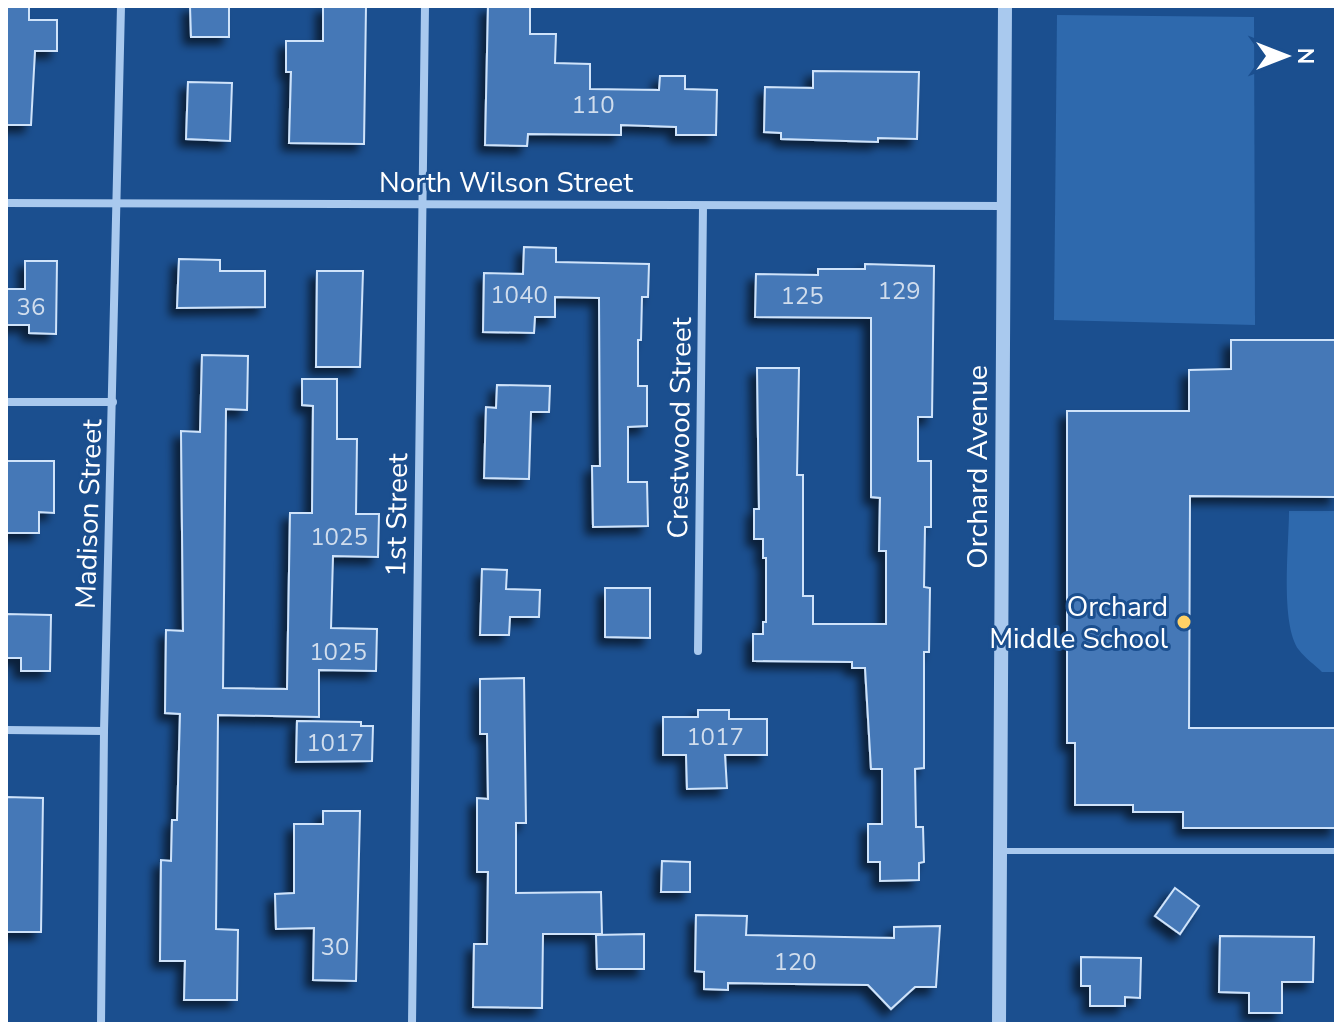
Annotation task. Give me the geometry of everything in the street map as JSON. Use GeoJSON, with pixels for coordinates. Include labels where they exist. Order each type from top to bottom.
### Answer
{"type":"FeatureCollection","features":[{"type":"Feature","properties":{"kind":"street","name":"Madison Street"},"geometry":{"type":"LineString","coordinates":[[101,1024],[104,731],[121,6]]}},
{"type":"Feature","properties":{"kind":"street","name":"1st Street"},"geometry":{"type":"LineString","coordinates":[[412,1024],[425,6]]}},
{"type":"Feature","properties":{"kind":"street","name":"Orchard Avenue"},"geometry":{"type":"LineString","coordinates":[[999,1024],[1005,6]]}},
{"type":"Feature","properties":{"kind":"street","name":"North Wilson Street"},"geometry":{"type":"LineString","coordinates":[[6,203],[1005,206]]}},
{"type":"Feature","properties":{"kind":"street","name":"Crestwood Street"},"geometry":{"type":"LineString","coordinates":[[698,651],[703,206]]}},
{"type":"Feature","properties":{"kind":"street"},"geometry":{"type":"LineString","coordinates":[[6,402],[113,402]]}},
{"type":"Feature","properties":{"kind":"street"},"geometry":{"type":"LineString","coordinates":[[6,730],[104,731]]}},
{"type":"Feature","properties":{"kind":"lane"},"geometry":{"type":"LineString","coordinates":[[1000,851],[1336,851]]}},
{"type":"Feature","properties":{"kind":"shaded area"},"geometry":{"type":"Polygon","coordinates":[[[1057,15],[1254,17],[1255,325],[1054,320],[1057,15]]]}},
{"type":"Feature","properties":{"kind":"shaded area"},"geometry":{"type":"Polygon","coordinates":[[[1289,511],[1336,511],[1336,672],[1322,672],[1301,653],[1293,638],[1287,604],[1289,511]]]}},
{"type":"Feature","properties":{"kind":"building"},"geometry":{"type":"Polygon","coordinates":[[[6,6],[29,6],[29,20],[57,20],[57,51],[35,51],[31,125],[6,125],[6,6]]]}},
{"type":"Feature","properties":{"kind":"building"},"geometry":{"type":"Polygon","coordinates":[[[190,6],[229,6],[229,37],[191,37],[190,6]]]}},
{"type":"Feature","properties":{"kind":"building"},"geometry":{"type":"Polygon","coordinates":[[[323,6],[366,6],[364,144],[289,143],[291,72],[286,72],[286,41],[323,41],[323,6]]]}},
{"type":"Feature","properties":{"kind":"building"},"geometry":{"type":"Polygon","coordinates":[[[488,6],[530,6],[530,34],[556,34],[555,63],[590,64],[590,89],[659,90],[660,76],[685,76],[685,89],[717,90],[716,135],[676,135],[676,127],[621,125],[621,135],[528,134],[527,146],[485,145],[488,6]]]}},
{"type":"Feature","properties":{"kind":"building"},"geometry":{"type":"Polygon","coordinates":[[[813,71],[919,72],[917,139],[878,138],[878,142],[781,139],[781,133],[764,132],[765,87],[813,88],[813,71]]]}},
{"type":"Feature","properties":{"kind":"building"},"geometry":{"type":"Polygon","coordinates":[[[188,82],[232,83],[230,141],[186,139],[188,82]]]}},
{"type":"Feature","properties":{"kind":"building"},"geometry":{"type":"Polygon","coordinates":[[[524,247],[556,248],[556,262],[649,264],[648,297],[642,297],[641,340],[638,340],[638,386],[647,386],[647,426],[628,427],[628,482],[647,482],[648,526],[593,527],[592,466],[600,466],[599,298],[555,297],[555,317],[535,317],[534,333],[483,332],[484,273],[523,274],[524,247]]]}},
{"type":"Feature","properties":{"kind":"building"},"geometry":{"type":"Polygon","coordinates":[[[179,259],[220,260],[220,271],[265,271],[265,307],[177,308],[179,259]]]}},
{"type":"Feature","properties":{"kind":"building"},"geometry":{"type":"Polygon","coordinates":[[[25,261],[57,261],[56,334],[29,333],[29,325],[6,325],[6,289],[25,289],[25,261]]]}},
{"type":"Feature","properties":{"kind":"building"},"geometry":{"type":"Polygon","coordinates":[[[865,264],[934,266],[932,417],[918,417],[918,461],[931,461],[931,527],[925,527],[924,587],[930,588],[929,652],[924,652],[924,768],[915,769],[916,827],[923,827],[924,862],[919,863],[919,880],[880,881],[880,862],[868,862],[868,824],[882,824],[882,769],[871,769],[865,668],[852,668],[852,662],[753,661],[753,634],[763,634],[763,622],[766,622],[766,558],[763,558],[763,539],[754,539],[754,509],[759,509],[757,368],[799,368],[797,475],[803,475],[803,596],[813,596],[813,624],[886,624],[886,551],[879,551],[880,498],[871,497],[871,318],[755,317],[756,274],[818,275],[818,269],[865,269],[865,264]]]}},
{"type":"Feature","properties":{"kind":"building"},"geometry":{"type":"Polygon","coordinates":[[[317,271],[363,271],[360,367],[316,367],[317,271]]]}},
{"type":"Feature","properties":{"kind":"building"},"geometry":{"type":"Polygon","coordinates":[[[1231,340],[1336,340],[1336,497],[1190,496],[1189,728],[1336,728],[1336,828],[1183,828],[1183,812],[1133,812],[1133,805],[1075,805],[1075,743],[1067,743],[1067,411],[1189,411],[1189,370],[1231,369],[1231,340]]]}},
{"type":"Feature","properties":{"kind":"building"},"geometry":{"type":"Polygon","coordinates":[[[202,355],[248,356],[247,410],[226,409],[223,688],[287,689],[290,513],[312,513],[313,406],[302,405],[302,379],[337,379],[337,439],[357,439],[356,514],[379,514],[378,557],[333,556],[331,628],[377,629],[376,671],[319,670],[319,717],[218,715],[216,929],[238,930],[237,1000],[184,1000],[185,961],[160,961],[161,860],[171,861],[172,820],[177,820],[180,714],[165,713],[166,630],[183,631],[181,431],[200,432],[202,355]]]}},
{"type":"Feature","properties":{"kind":"building"},"geometry":{"type":"Polygon","coordinates":[[[497,385],[550,386],[549,412],[531,412],[529,479],[484,478],[486,407],[496,408],[497,385]]]}},
{"type":"Feature","properties":{"kind":"building"},"geometry":{"type":"Polygon","coordinates":[[[6,461],[54,461],[54,513],[39,512],[39,533],[6,533],[6,461]]]}},
{"type":"Feature","properties":{"kind":"building"},"geometry":{"type":"Polygon","coordinates":[[[482,569],[507,570],[506,589],[540,590],[539,617],[510,617],[509,635],[480,635],[482,569]]]}},
{"type":"Feature","properties":{"kind":"building"},"geometry":{"type":"Polygon","coordinates":[[[605,588],[650,588],[650,638],[605,637],[605,588]]]}},
{"type":"Feature","properties":{"kind":"building"},"geometry":{"type":"Polygon","coordinates":[[[6,614],[51,615],[50,671],[21,671],[21,658],[6,658],[6,614]]]}},
{"type":"Feature","properties":{"kind":"building"},"geometry":{"type":"Polygon","coordinates":[[[524,678],[526,823],[516,823],[516,893],[601,892],[602,934],[543,934],[542,1008],[473,1007],[474,944],[487,944],[488,872],[477,872],[477,798],[488,799],[487,734],[480,734],[480,679],[524,678]]]}},
{"type":"Feature","properties":{"kind":"building"},"geometry":{"type":"Polygon","coordinates":[[[698,710],[729,710],[729,719],[767,719],[767,755],[725,755],[727,788],[687,789],[686,755],[663,755],[663,717],[698,717],[698,710]]]}},
{"type":"Feature","properties":{"kind":"building"},"geometry":{"type":"Polygon","coordinates":[[[297,721],[361,722],[361,726],[373,726],[372,761],[296,762],[297,721]]]}},
{"type":"Feature","properties":{"kind":"building"},"geometry":{"type":"Polygon","coordinates":[[[6,797],[43,798],[41,932],[6,932],[6,797]]]}},
{"type":"Feature","properties":{"kind":"building"},"geometry":{"type":"Polygon","coordinates":[[[323,811],[360,811],[356,981],[313,980],[314,928],[276,929],[275,894],[294,893],[294,824],[323,824],[323,811]]]}},
{"type":"Feature","properties":{"kind":"building"},"geometry":{"type":"Polygon","coordinates":[[[662,861],[690,862],[690,892],[661,892],[662,861]]]}},
{"type":"Feature","properties":{"kind":"building"},"geometry":{"type":"Polygon","coordinates":[[[1175,888],[1199,906],[1180,934],[1155,916],[1175,888]]]}},
{"type":"Feature","properties":{"kind":"building"},"geometry":{"type":"Polygon","coordinates":[[[696,915],[747,916],[746,935],[894,938],[894,927],[940,926],[936,987],[915,987],[891,1009],[868,985],[728,983],[728,990],[704,989],[704,972],[695,971],[696,915]]]}},
{"type":"Feature","properties":{"kind":"building"},"geometry":{"type":"Polygon","coordinates":[[[644,934],[644,969],[597,969],[596,935],[644,934]]]}},
{"type":"Feature","properties":{"kind":"building"},"geometry":{"type":"Polygon","coordinates":[[[1220,936],[1314,937],[1313,982],[1282,982],[1282,1013],[1249,1013],[1249,993],[1219,992],[1220,936]]]}},
{"type":"Feature","properties":{"kind":"building"},"geometry":{"type":"Polygon","coordinates":[[[1081,957],[1141,958],[1140,998],[1125,997],[1125,1006],[1090,1006],[1090,986],[1081,986],[1081,957]]]}},
{"type":"Feature","properties":{"kind":"place","name":"Orchard Middle School"},"geometry":{"type":"Point","coordinates":[1184,622]}}]}
